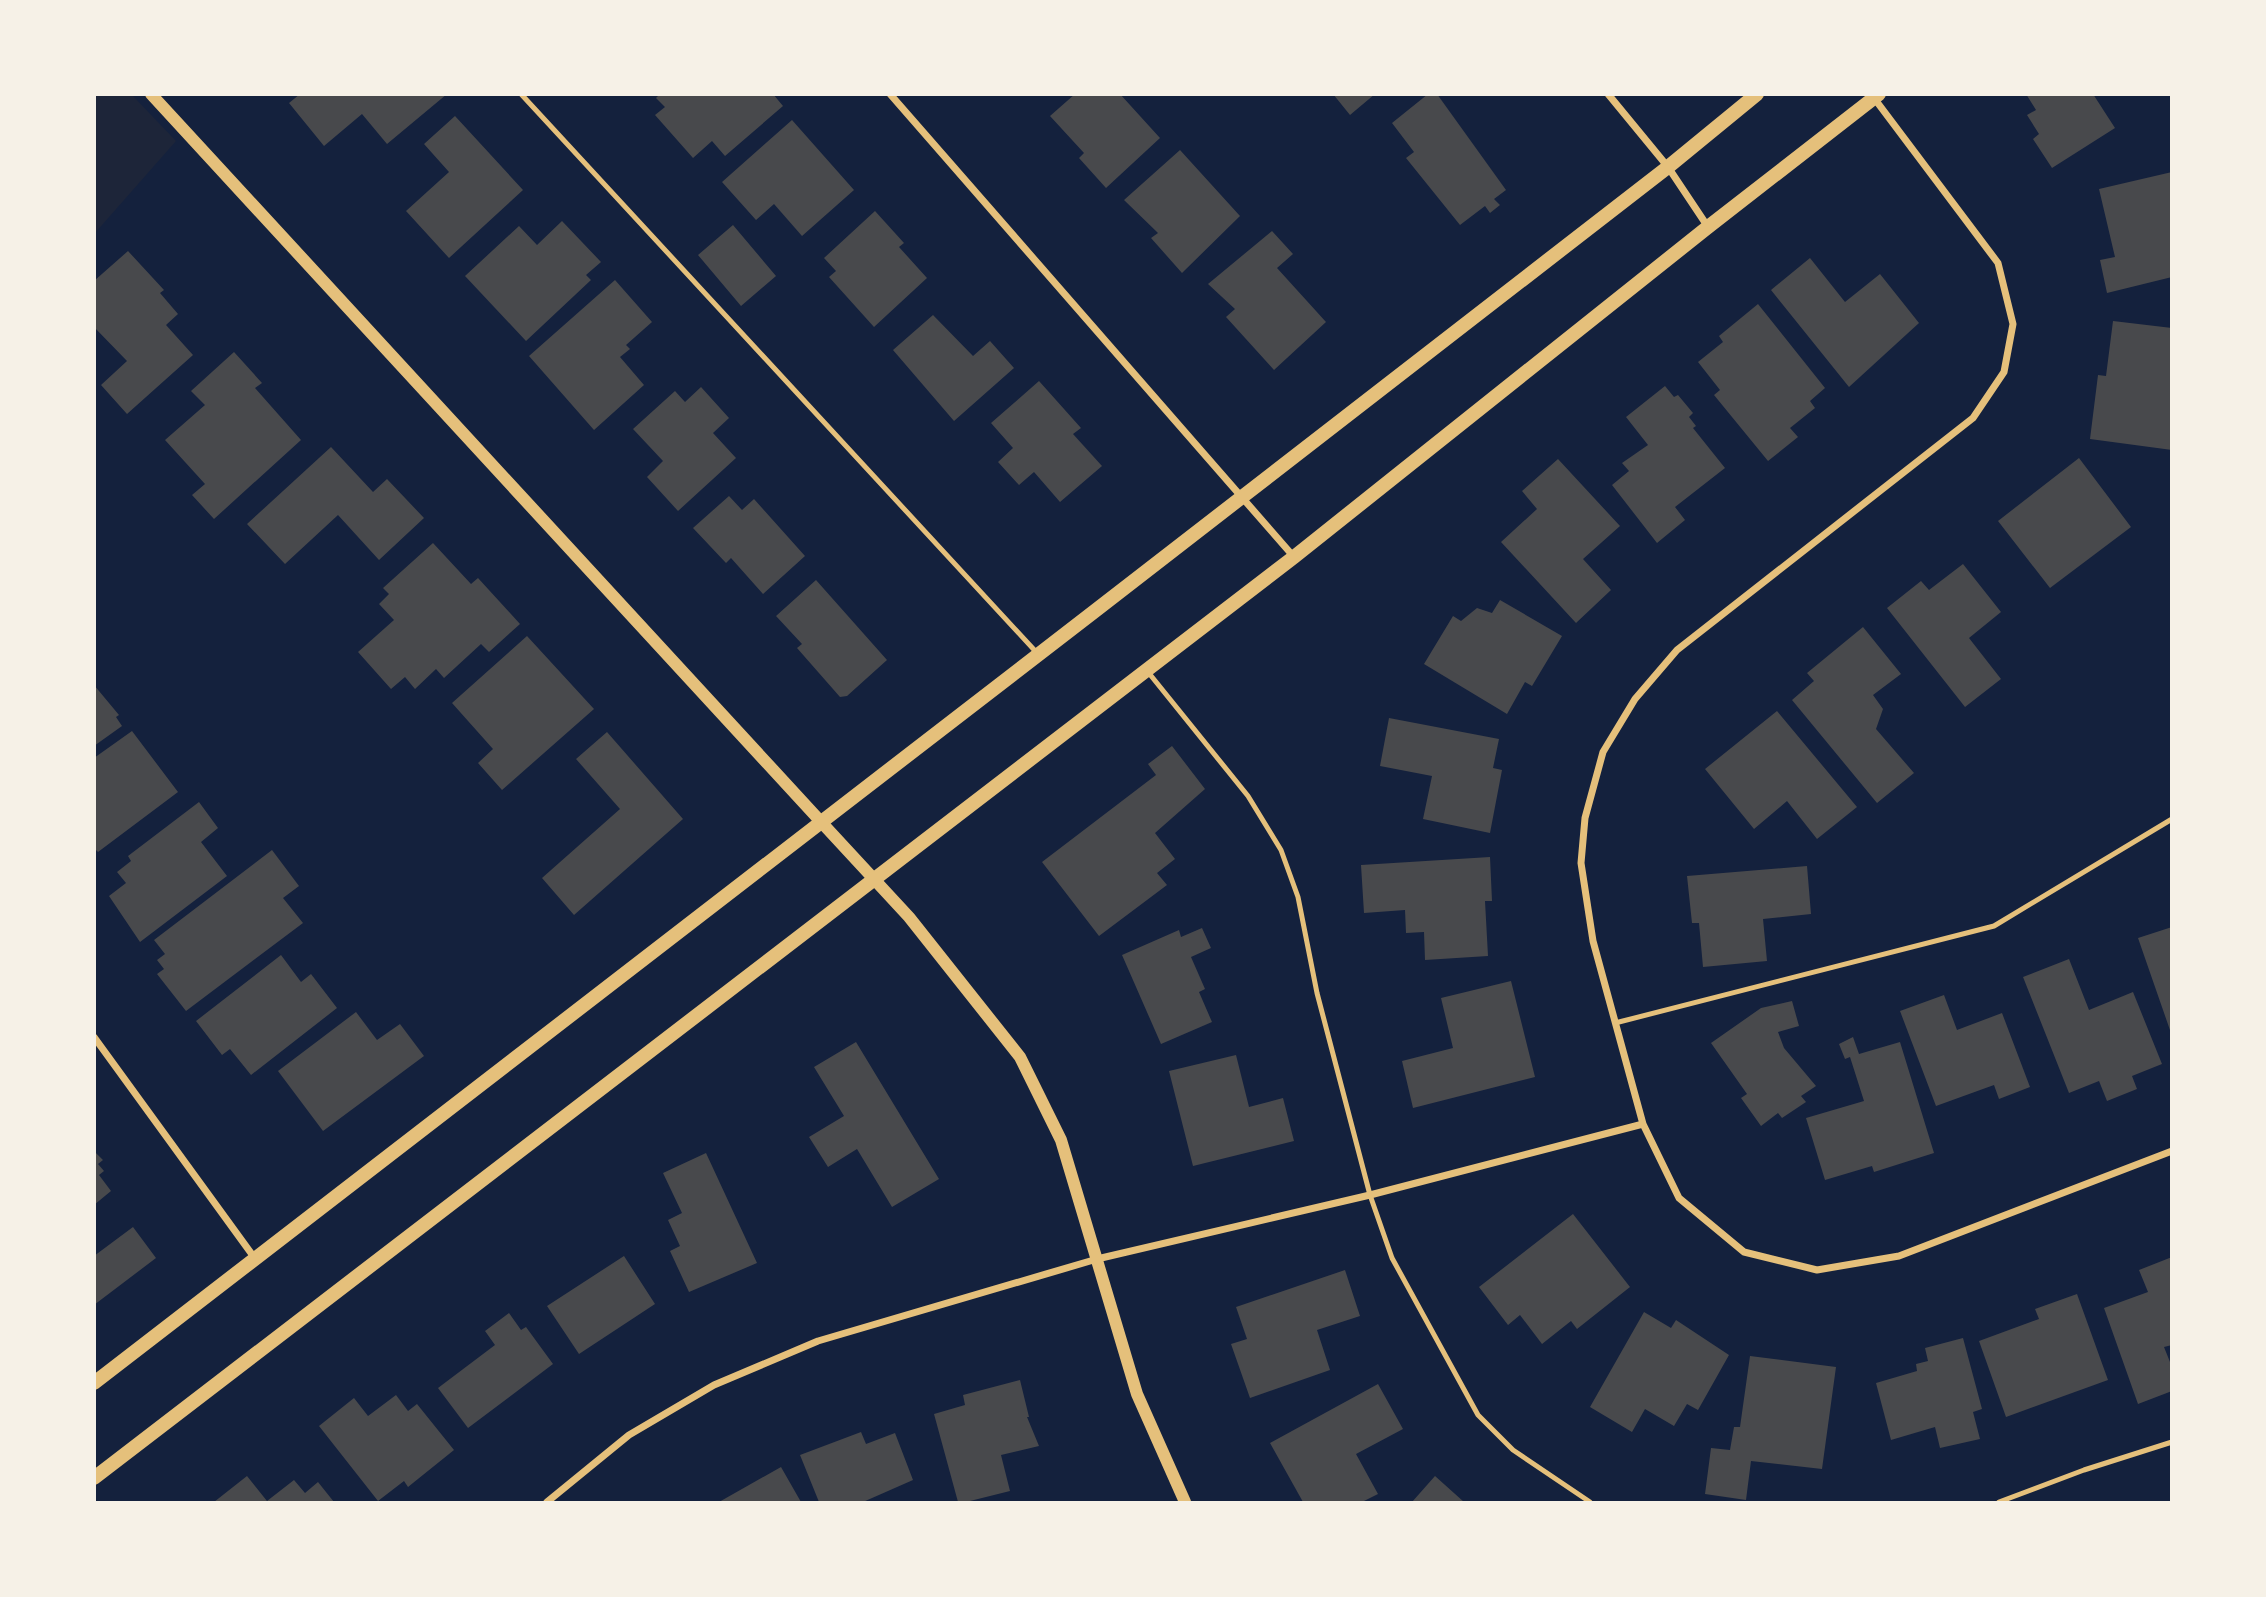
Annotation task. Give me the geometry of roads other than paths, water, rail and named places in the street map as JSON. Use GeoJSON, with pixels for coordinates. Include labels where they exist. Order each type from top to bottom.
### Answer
{"type":"FeatureCollection","features":[{"type":"Feature","properties":{"kind":"main road"},"geometry":{"type":"LineString","coordinates":[[94,1383],[823,824],[1038,654],[1668,167],[1757,94]]}},
{"type":"Feature","properties":{"kind":"main road"},"geometry":{"type":"LineString","coordinates":[[94,1478],[1294,557],[1875,96]]}},
{"type":"Feature","properties":{"kind":"street"},"geometry":{"type":"LineString","coordinates":[[151,94],[874,877],[942,957],[1020,1057],[1060,1140],[1137,1394],[1185,1503]]}},
{"type":"Feature","properties":{"kind":"street"},"geometry":{"type":"LineString","coordinates":[[890,94],[1294,557]]}},
{"type":"Feature","properties":{"kind":"street"},"geometry":{"type":"LineString","coordinates":[[1608,94],[1668,167],[1708,227]]}},
{"type":"Feature","properties":{"kind":"street"},"geometry":{"type":"LineString","coordinates":[[1875,96],[1998,263],[2013,324],[2004,372],[1973,418],[1677,650],[1635,699],[1602,752],[1585,818],[1581,863],[1593,941],[1643,1124],[1679,1198],[1744,1252],[1817,1270],[1899,1256],[2172,1151]]}},
{"type":"Feature","properties":{"kind":"street"},"geometry":{"type":"LineString","coordinates":[[94,1037],[256,1260]]}},
{"type":"Feature","properties":{"kind":"street"},"geometry":{"type":"LineString","coordinates":[[547,1503],[629,1435],[714,1385],[818,1341],[1097,1259],[1370,1195],[1643,1124]]}},
{"type":"Feature","properties":{"kind":"lane"},"geometry":{"type":"LineString","coordinates":[[521,94],[1038,654]]}},
{"type":"Feature","properties":{"kind":"lane"},"geometry":{"type":"LineString","coordinates":[[1146,670],[1248,796],[1281,850],[1298,897],[1317,993],[1370,1195],[1392,1258],[1478,1415],[1513,1450],[1590,1503]]}},
{"type":"Feature","properties":{"kind":"lane"},"geometry":{"type":"LineString","coordinates":[[1615,1023],[1994,926],[2172,819]]}},
{"type":"Feature","properties":{"kind":"lane"},"geometry":{"type":"LineString","coordinates":[[1999,1503],[2084,1470],[2172,1442]]}}]}
